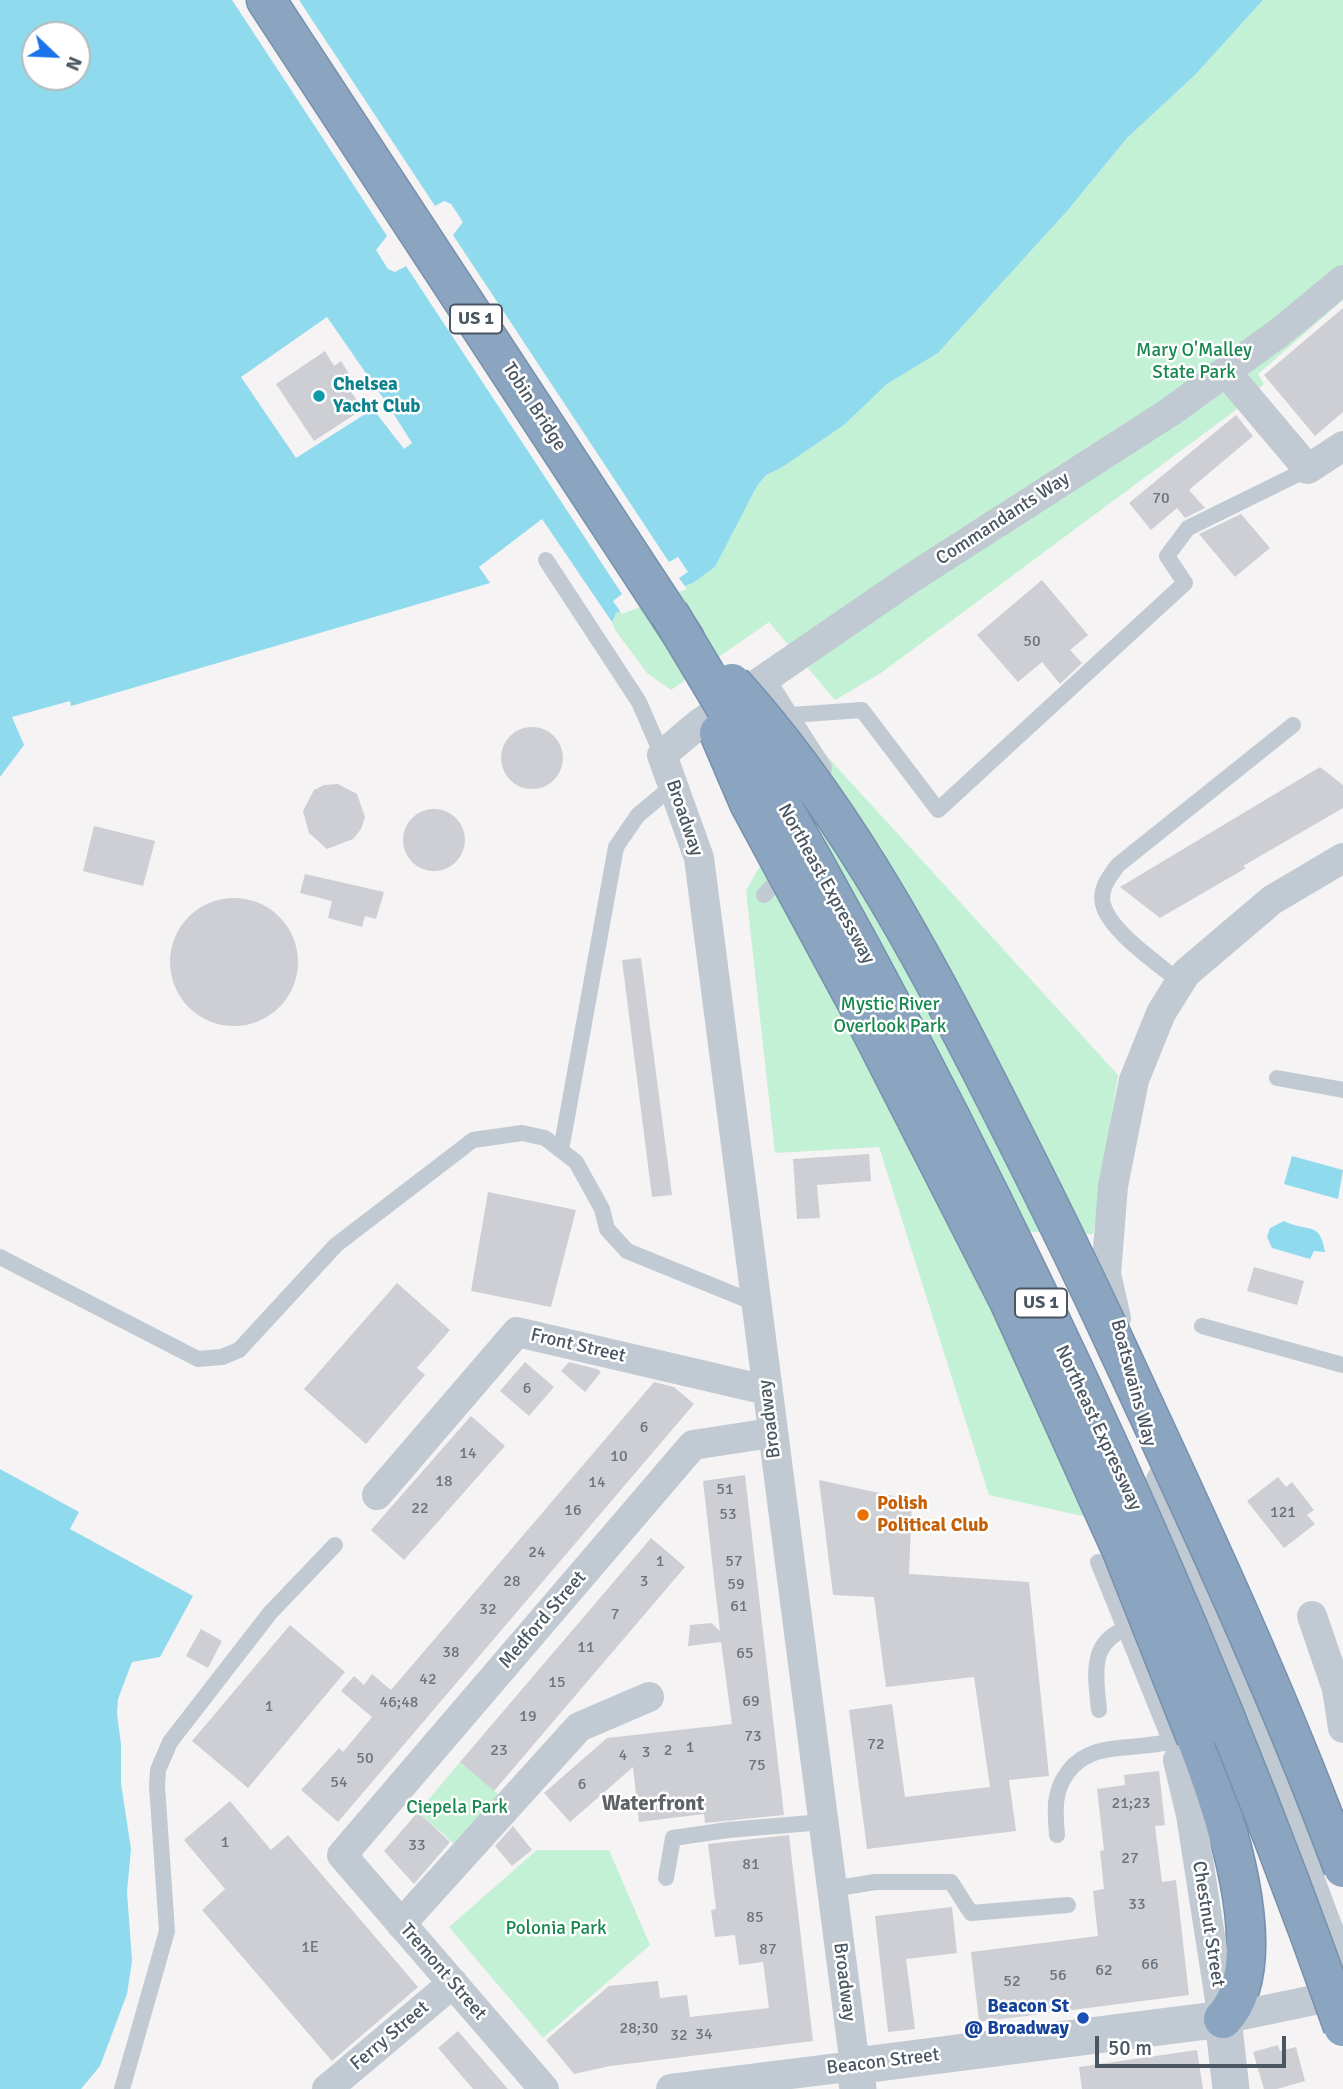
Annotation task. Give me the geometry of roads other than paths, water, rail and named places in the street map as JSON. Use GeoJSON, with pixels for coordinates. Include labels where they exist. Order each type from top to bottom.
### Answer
{"type":"FeatureCollection","features":[{"type":"Feature","properties":{"kind":"highway","name":"Tobin Bridge"},"geometry":{"type":"LineString","coordinates":[[267,0],[677,626]]}},
{"type":"Feature","properties":{"kind":"highway"},"geometry":{"type":"LineString","coordinates":[[677,626],[727,755],[749,803],[857,1003],[1009,1301],[1122,1551],[1181,1746],[1233,1847],[1242,1903],[1244,1980],[1238,1999],[1223,2020]]}},
{"type":"Feature","properties":{"kind":"highway"},"geometry":{"type":"LineString","coordinates":[[677,626],[764,718],[848,837],[929,969],[1070,1247],[1161,1442],[1288,1729],[1343,1868]]}},
{"type":"Feature","properties":{"kind":"highway","name":"Northeast Expressway"},"geometry":{"type":"LineString","coordinates":[[677,626],[747,741],[839,905],[1034,1287],[1240,1749],[1343,2025]]}},
{"type":"Feature","properties":{"kind":"street","name":"Commandants Way"},"geometry":{"type":"LineString","coordinates":[[662,755],[700,723],[910,579],[1170,412],[1226,372],[1343,280]]}},
{"type":"Feature","properties":{"kind":"street"},"geometry":{"type":"LineString","coordinates":[[1226,372],[1308,469],[1343,446]]}},
{"type":"Feature","properties":{"kind":"street","name":"Broadway"},"geometry":{"type":"LineString","coordinates":[[662,755],[699,858],[771,1433],[857,2077]]}},
{"type":"Feature","properties":{"kind":"street","name":"Boatswains Way"},"geometry":{"type":"LineString","coordinates":[[1339,869],[1272,900],[1186,973],[1161,1013],[1133,1080],[1113,1186],[1106,1274],[1143,1428],[1343,1969]]}},
{"type":"Feature","properties":{"kind":"street","name":"Front Street"},"geometry":{"type":"LineString","coordinates":[[377,1495],[517,1332],[766,1390]]}},
{"type":"Feature","properties":{"kind":"street","name":"Medford Street"},"geometry":{"type":"LineString","coordinates":[[342,1855],[693,1445],[771,1433]]}},
{"type":"Feature","properties":{"kind":"street"},"geometry":{"type":"LineString","coordinates":[[1312,1616],[1337,1689],[1343,1728]]}},
{"type":"Feature","properties":{"kind":"street"},"geometry":{"type":"LineString","coordinates":[[401,1924],[579,1727],[649,1697]]}},
{"type":"Feature","properties":{"kind":"street","name":"Tremont Street"},"geometry":{"type":"LineString","coordinates":[[342,1855],[544,2089]]}},
{"type":"Feature","properties":{"kind":"street","name":"Ferry Street"},"geometry":{"type":"LineString","coordinates":[[327,2089],[453,1983]]}},
{"type":"Feature","properties":{"kind":"street","name":"Beacon Street"},"geometry":{"type":"LineString","coordinates":[[671,2089],[857,2077],[1223,2020],[1343,1994]]}},
{"type":"Feature","properties":{"kind":"street"},"geometry":{"type":"LineString","coordinates":[[1223,2020],[1231,2089]]}},
{"type":"Feature","properties":{"kind":"lane"},"geometry":{"type":"LineString","coordinates":[[791,715],[862,710],[938,810],[1185,583],[1167,556],[1188,528],[1308,469]]}},
{"type":"Feature","properties":{"kind":"lane"},"geometry":{"type":"LineString","coordinates":[[546,561],[639,702],[662,755]]}},
{"type":"Feature","properties":{"kind":"lane"},"geometry":{"type":"LineString","coordinates":[[764,895],[813,846],[824,767],[768,678]]}},
{"type":"Feature","properties":{"kind":"lane"},"geometry":{"type":"LineString","coordinates":[[1180,982],[1112,925],[1102,903],[1106,880],[1118,865],[1293,724]]}},
{"type":"Feature","properties":{"kind":"lane"},"geometry":{"type":"LineString","coordinates":[[561,1150],[616,847],[638,815],[673,786]]}},
{"type":"Feature","properties":{"kind":"lane"},"geometry":{"type":"LineString","coordinates":[[1277,1078],[1343,1090]]}},
{"type":"Feature","properties":{"kind":"lane"},"geometry":{"type":"LineString","coordinates":[[0,1257],[198,1359],[222,1357],[239,1350],[335,1245],[473,1140],[522,1133],[545,1138],[576,1162],[602,1209],[607,1229],[627,1251],[755,1303]]}},
{"type":"Feature","properties":{"kind":"lane"},"geometry":{"type":"LineString","coordinates":[[1202,1326],[1343,1365]]}},
{"type":"Feature","properties":{"kind":"lane"},"geometry":{"type":"LineString","coordinates":[[122,2089],[167,1931],[168,1901],[157,1786],[163,1756],[170,1742],[270,1613],[335,1545]]}},
{"type":"Feature","properties":{"kind":"lane"},"geometry":{"type":"LineString","coordinates":[[1057,1835],[1055,1797],[1063,1778],[1082,1756],[1098,1750],[1181,1746],[1125,1629],[1098,1562]]}},
{"type":"Feature","properties":{"kind":"lane"},"geometry":{"type":"LineString","coordinates":[[1099,1710],[1095,1674],[1099,1650],[1108,1637],[1125,1629]]}},
{"type":"Feature","properties":{"kind":"lane"},"geometry":{"type":"LineString","coordinates":[[666,1878],[673,1838],[728,1830],[823,1822]]}},
{"type":"Feature","properties":{"kind":"lane"},"geometry":{"type":"LineString","coordinates":[[832,1889],[875,1882],[951,1882],[971,1913],[1068,1905]]}},
{"type":"Feature","properties":{"kind":"water"},"geometry":{"type":"Polygon","coordinates":[[[0,0],[1263,0],[1195,75],[1127,138],[1068,210],[938,353],[887,384],[844,425],[781,468],[766,475],[757,486],[715,567],[693,583],[616,613],[612,622],[542,519],[479,567],[490,583],[71,706],[70,701],[12,717],[24,745],[0,777],[0,0]]]}},
{"type":"Feature","properties":{"kind":"water"},"geometry":{"type":"Polygon","coordinates":[[[1292,1156],[1343,1170],[1338,1199],[1284,1184],[1292,1156]]]}},
{"type":"Feature","properties":{"kind":"water"},"geometry":{"type":"Polygon","coordinates":[[[1284,1221],[1316,1231],[1323,1242],[1325,1252],[1314,1251],[1310,1259],[1272,1248],[1267,1237],[1270,1228],[1284,1221]]]}},
{"type":"Feature","properties":{"kind":"water"},"geometry":{"type":"Polygon","coordinates":[[[0,1469],[79,1512],[70,1529],[193,1596],[160,1657],[132,1662],[118,1699],[121,1783],[131,1849],[127,1892],[132,1961],[127,1994],[100,2066],[81,2089],[0,2089],[0,1469]]]}},
{"type":"Feature","properties":{"kind":"place","name":"Chelsea Yacht Club"},"geometry":{"type":"Point","coordinates":[319,396]}},
{"type":"Feature","properties":{"kind":"place","name":"Polish Political Club"},"geometry":{"type":"Point","coordinates":[863,1515]}},
{"type":"Feature","properties":{"kind":"place","name":"Beacon St @ Broadway"},"geometry":{"type":"Point","coordinates":[1083,2018]}},
{"type":"Feature","properties":{"kind":"district","name":"Waterfront"},"geometry":{"type":"Point","coordinates":[653,1804]}},
{"type":"Feature","properties":{"kind":"park label","name":"Mary O'Malley State Park"},"geometry":{"type":"Point","coordinates":[1194,362]}},
{"type":"Feature","properties":{"kind":"park label","name":"Mystic River Overlook Park"},"geometry":{"type":"Point","coordinates":[890,1016]}},
{"type":"Feature","properties":{"kind":"park label","name":"Ciepela Park"},"geometry":{"type":"Point","coordinates":[457,1808]}},
{"type":"Feature","properties":{"kind":"park label","name":"Polonia Park"},"geometry":{"type":"Point","coordinates":[556,1929]}}]}
